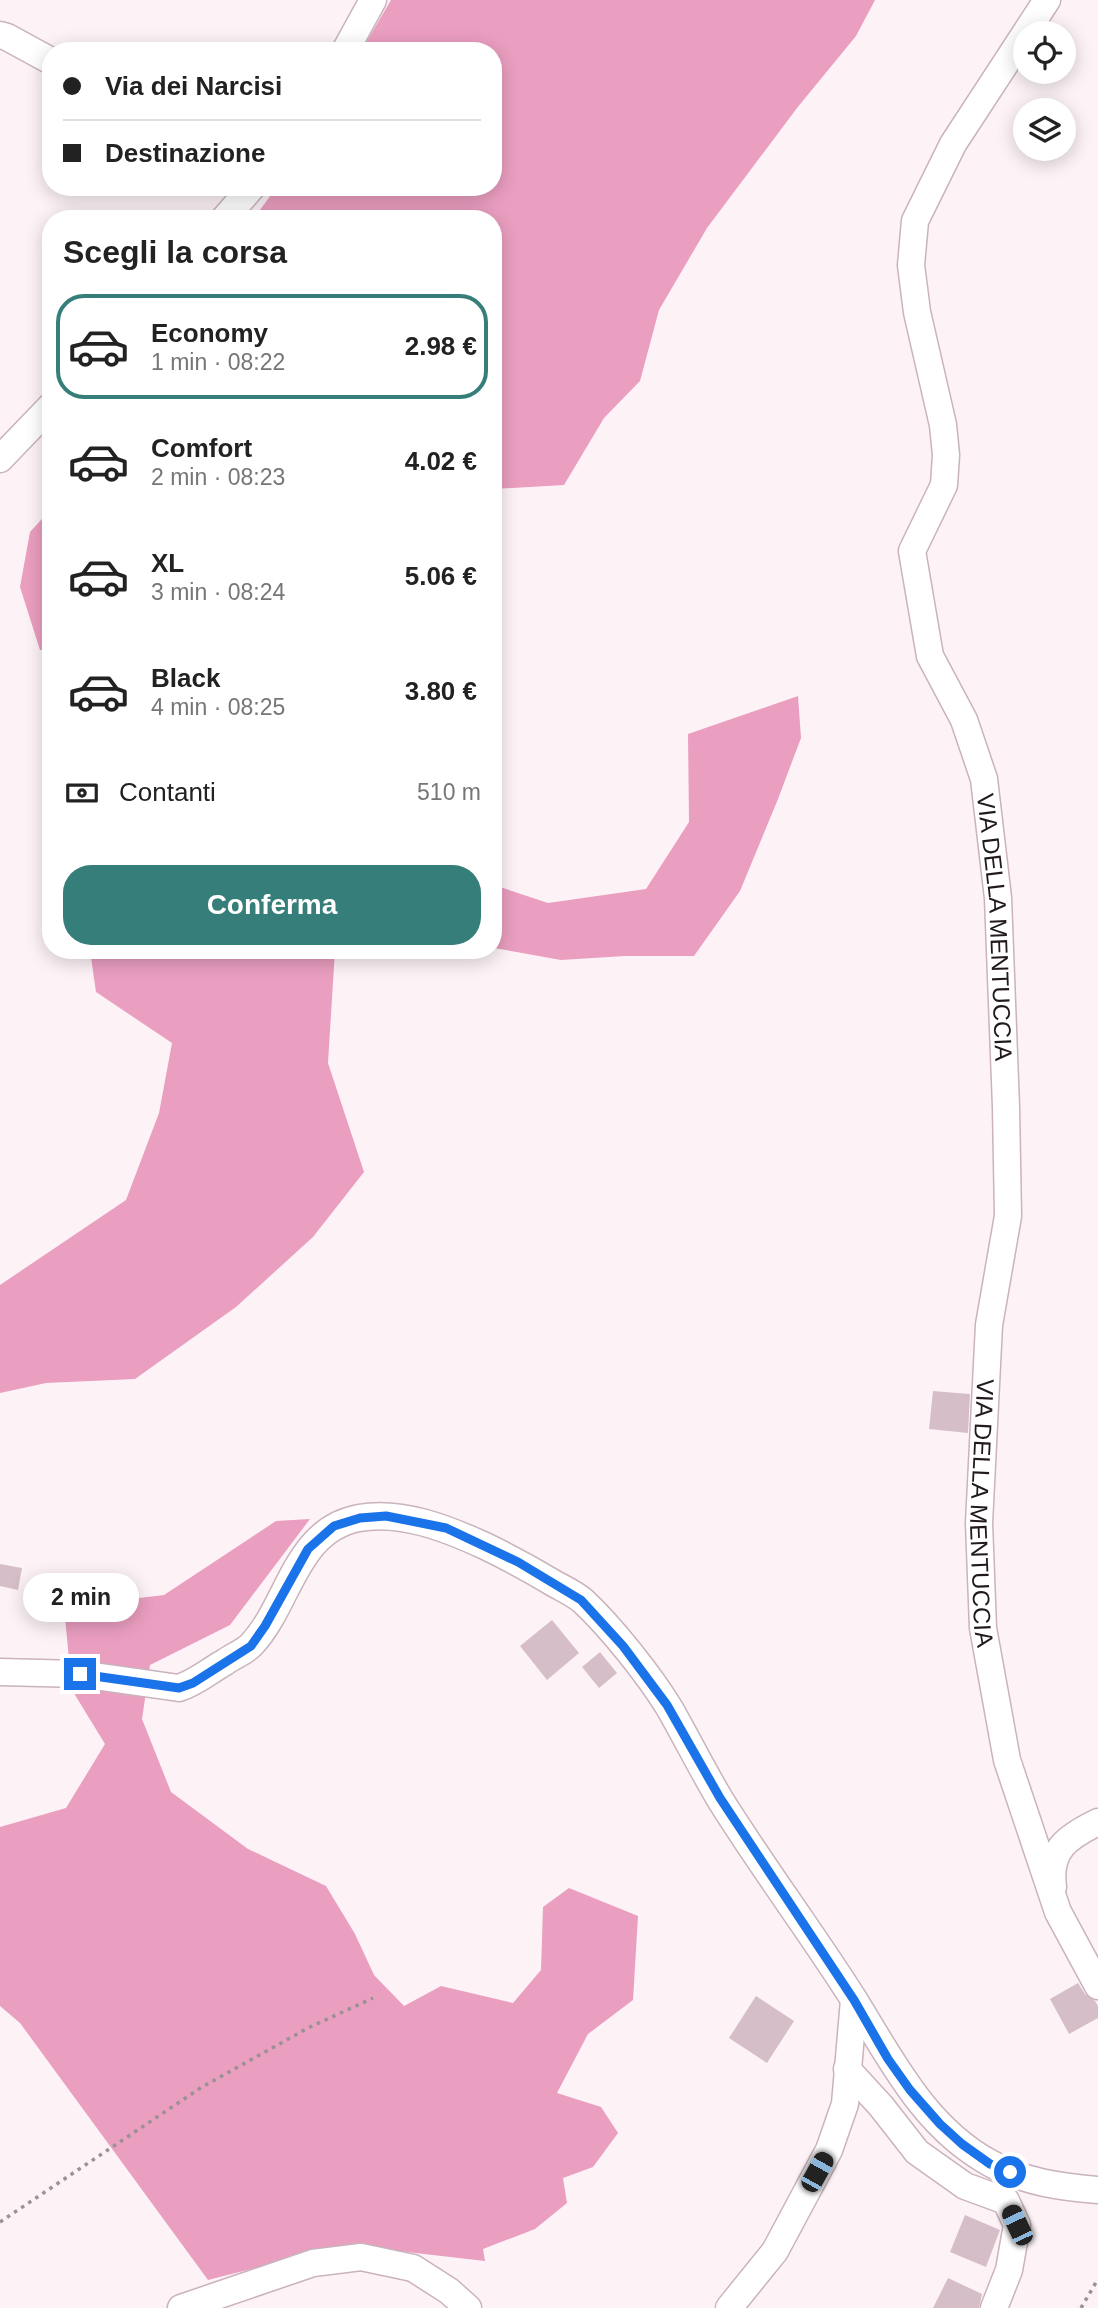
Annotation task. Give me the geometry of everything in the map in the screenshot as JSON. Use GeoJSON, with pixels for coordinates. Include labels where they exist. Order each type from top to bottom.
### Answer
{"type":"FeatureCollection","features":[{"type":"Feature","properties":{"kind":"street"},"geometry":{"type":"LineString","coordinates":[[350,42],[373,0]]}},
{"type":"Feature","properties":{"kind":"street","name":"VIA DELLA MENTUCCIA"},"geometry":{"type":"LineString","coordinates":[[1047,0],[953,144],[915,221],[911,265],[917,312],[943,425],[946,455],[944,485],[912,551],[930,656],[964,720],[984,779],[998,898],[1007,1216],[989,1325],[979,1523],[983,1628],[1005,1754],[1054,1903],[1098,1986]]}},
{"type":"Feature","properties":{"kind":"street"},"geometry":{"type":"LineString","coordinates":[[0,35],[42,56]]}},
{"type":"Feature","properties":{"kind":"street"},"geometry":{"type":"LineString","coordinates":[[232,210],[244,196]]}},
{"type":"Feature","properties":{"kind":"street"},"geometry":{"type":"LineString","coordinates":[[0,458],[42,414]]}},
{"type":"Feature","properties":{"kind":"street"},"geometry":{"type":"LineString","coordinates":[[0,1672],[80,1674],[179,1688],[193,1683],[251,1646],[308,1549],[334,1526],[360,1518],[386,1516],[446,1528],[518,1562],[581,1600],[623,1646],[667,1705],[720,1798],[854,2000],[888,2059],[910,2090],[940,2124],[990,2164],[1030,2180],[1055,2186],[1098,2190]]}},
{"type":"Feature","properties":{"kind":"street","name":"VIA DELLA MENTUCCIA"},"geometry":{"type":"LineString","coordinates":[[1054,1903],[1051,1874],[1056,1851],[1072,1836],[1098,1822]]}},
{"type":"Feature","properties":{"kind":"street"},"geometry":{"type":"LineString","coordinates":[[729,2308],[775,2251],[829,2150],[845,2104],[854,2000]]}},
{"type":"Feature","properties":{"kind":"street"},"geometry":{"type":"LineString","coordinates":[[848,2069],[917,2152],[965,2186],[1006,2202],[1017,2225],[1009,2270],[994,2308]]}},
{"type":"Feature","properties":{"kind":"street"},"geometry":{"type":"LineString","coordinates":[[181,2308],[313,2263],[360,2257],[414,2269],[449,2291],[468,2308]]}},
{"type":"Feature","properties":{"kind":"path"},"geometry":{"type":"LineString","coordinates":[[0,2222],[202,2087],[308,2028],[373,1998]]}},
{"type":"Feature","properties":{"kind":"path"},"geometry":{"type":"LineString","coordinates":[[1081,2308],[1098,2279]]}},
{"type":"Feature","properties":{"kind":"shaded area"},"geometry":{"type":"Polygon","coordinates":[[[391,0],[875,0],[856,36],[797,108],[707,228],[659,310],[640,381],[604,418],[564,485],[502,489],[502,210],[260,210],[270,196],[502,196],[502,42],[366,42],[391,0]]]}},
{"type":"Feature","properties":{"kind":"shaded area"},"geometry":{"type":"Polygon","coordinates":[[[42,519],[42,650],[20,587],[30,532],[42,519]]]}},
{"type":"Feature","properties":{"kind":"shaded area"},"geometry":{"type":"Polygon","coordinates":[[[798,696],[801,738],[778,799],[740,891],[694,956],[561,960],[502,949],[502,888],[548,903],[646,889],[689,822],[688,734],[798,696]]]}},
{"type":"Feature","properties":{"kind":"shaded area"},"geometry":{"type":"Polygon","coordinates":[[[91,959],[334,959],[328,1063],[364,1172],[313,1237],[236,1307],[135,1379],[46,1383],[0,1393],[0,1285],[126,1200],[159,1113],[172,1043],[96,992],[91,959]]]}},
{"type":"Feature","properties":{"kind":"shaded area"},"geometry":{"type":"Polygon","coordinates":[[[310,1519],[230,1625],[150,1665],[142,1719],[171,1792],[248,1849],[326,1886],[355,1934],[374,1975],[404,2006],[441,1986],[513,2003],[541,1970],[543,1907],[569,1888],[638,1916],[633,2000],[588,2034],[557,2093],[601,2107],[618,2133],[593,2167],[563,2178],[567,2203],[535,2229],[483,2249],[485,2261],[381,2249],[294,2258],[208,2280],[20,2023],[0,2006],[0,1827],[66,1808],[105,1744],[72,1690],[64,1607],[164,1595],[276,1521],[310,1519]]]}},
{"type":"Feature","properties":{"kind":"building"},"geometry":{"type":"Polygon","coordinates":[[[933,1391],[970,1394],[968,1433],[929,1429],[933,1391]]]}},
{"type":"Feature","properties":{"kind":"building"},"geometry":{"type":"Polygon","coordinates":[[[0,1564],[22,1568],[18,1590],[0,1586],[0,1564]]]}},
{"type":"Feature","properties":{"kind":"building"},"geometry":{"type":"Polygon","coordinates":[[[552,1620],[579,1653],[547,1680],[520,1646],[552,1620]]]}},
{"type":"Feature","properties":{"kind":"building"},"geometry":{"type":"Polygon","coordinates":[[[600,1652],[617,1673],[599,1688],[582,1667],[600,1652]]]}},
{"type":"Feature","properties":{"kind":"building"},"geometry":{"type":"Polygon","coordinates":[[[1078,1983],[1098,2006],[1098,2018],[1069,2034],[1050,1999],[1078,1983]]]}},
{"type":"Feature","properties":{"kind":"building"},"geometry":{"type":"Polygon","coordinates":[[[756,1996],[794,2021],[767,2063],[729,2038],[756,1996]]]}},
{"type":"Feature","properties":{"kind":"building"},"geometry":{"type":"Polygon","coordinates":[[[965,2215],[1000,2230],[986,2267],[950,2252],[965,2215]]]}},
{"type":"Feature","properties":{"kind":"building"},"geometry":{"type":"Polygon","coordinates":[[[948,2278],[982,2294],[979,2308],[933,2308],[948,2278]]]}},
{"type":"Feature","properties":{"kind":"route"},"geometry":{"type":"LineString","coordinates":[[80,1674],[179,1688],[193,1683],[251,1646],[308,1549],[334,1526],[360,1518],[386,1516],[446,1528],[518,1562],[581,1600],[623,1646],[667,1705],[720,1798],[854,2000],[888,2059],[910,2090],[962,2144],[990,2164],[1010,2172]]}}]}
